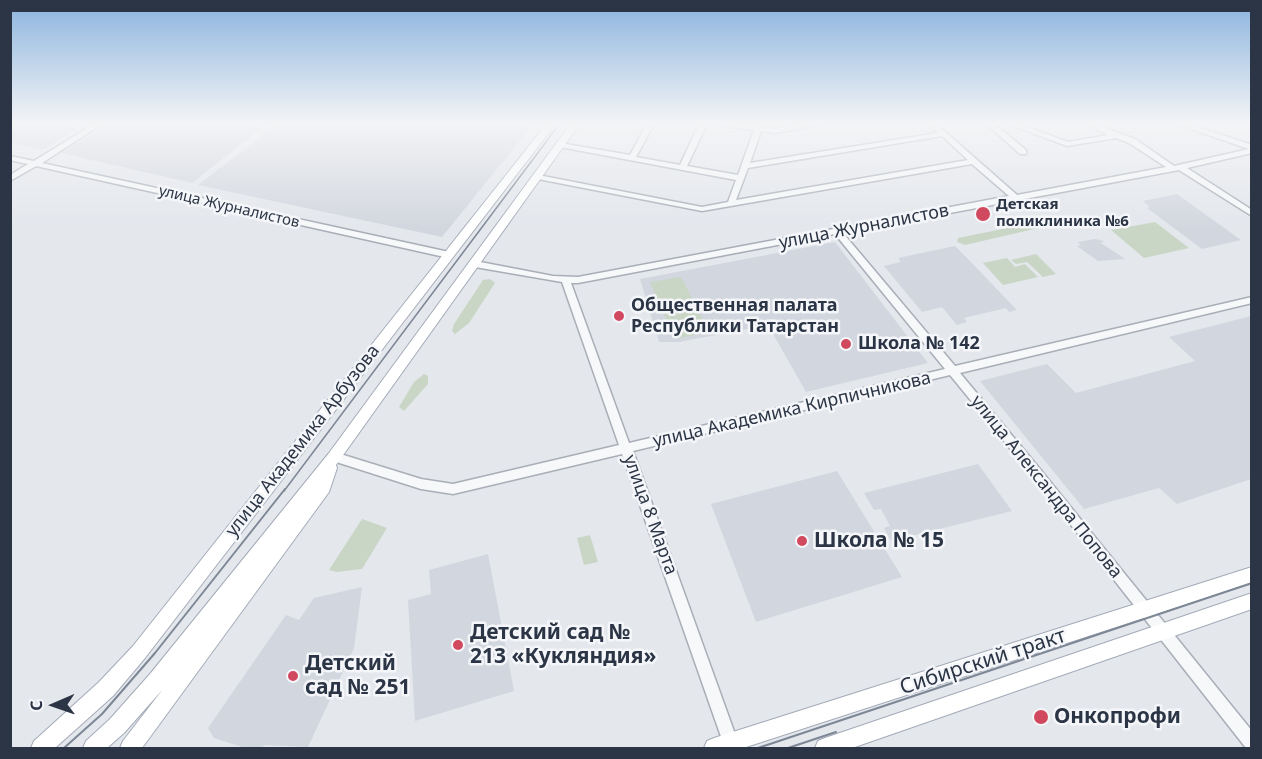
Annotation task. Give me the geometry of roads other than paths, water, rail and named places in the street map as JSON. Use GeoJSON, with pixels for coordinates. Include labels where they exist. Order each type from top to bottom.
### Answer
{"type":"FeatureCollection","features":[{"type":"Feature","properties":{"kind":"main road","name":"улица Академика Арбузова"},"geometry":{"type":"LineString","coordinates":[[41,748],[106,689],[139,652],[525,157]]}},
{"type":"Feature","properties":{"kind":"main road","name":"улица Академика Арбузова"},"geometry":{"type":"LineString","coordinates":[[93,748],[117,726],[157,681],[334,457],[551,157]]}},
{"type":"Feature","properties":{"kind":"main road"},"geometry":{"type":"LineString","coordinates":[[130,748],[324,487],[334,457]]}},
{"type":"Feature","properties":{"kind":"main road","name":"Сибирский тракт"},"geometry":{"type":"LineString","coordinates":[[726,747],[1251,575]]}},
{"type":"Feature","properties":{"kind":"main road","name":"Сибирский тракт"},"geometry":{"type":"LineString","coordinates":[[825,748],[1251,601]]}},
{"type":"Feature","properties":{"kind":"street"},"geometry":{"type":"LineString","coordinates":[[10,179],[45,157]]}},
{"type":"Feature","properties":{"kind":"street"},"geometry":{"type":"LineString","coordinates":[[629,157],[740,178]]}},
{"type":"Feature","properties":{"kind":"street"},"geometry":{"type":"LineString","coordinates":[[682,167],[687,157]]}},
{"type":"Feature","properties":{"kind":"street"},"geometry":{"type":"LineString","coordinates":[[731,204],[748,157]]}},
{"type":"Feature","properties":{"kind":"street"},"geometry":{"type":"LineString","coordinates":[[745,166],[798,157]]}},
{"type":"Feature","properties":{"kind":"street"},"geometry":{"type":"LineString","coordinates":[[970,157],[1016,198]]}},
{"type":"Feature","properties":{"kind":"street"},"geometry":{"type":"LineString","coordinates":[[1160,157],[1251,214]]}},
{"type":"Feature","properties":{"kind":"street","name":"улица Журналистов"},"geometry":{"type":"LineString","coordinates":[[475,264],[566,281],[1016,198],[1216,157]]}},
{"type":"Feature","properties":{"kind":"street","name":"улица Журналистов"},"geometry":{"type":"LineString","coordinates":[[10,158],[448,255]]}},
{"type":"Feature","properties":{"kind":"street"},"geometry":{"type":"LineString","coordinates":[[538,177],[702,209],[974,161]]}},
{"type":"Feature","properties":{"kind":"street","name":"улица Александра Попова"},"geometry":{"type":"LineString","coordinates":[[837,231],[1146,610],[1251,744]]}},
{"type":"Feature","properties":{"kind":"street","name":"улица 8 Марта"},"geometry":{"type":"LineString","coordinates":[[566,281],[626,449],[726,747]]}},
{"type":"Feature","properties":{"kind":"street","name":"улица Академика Кирпичникова"},"geometry":{"type":"LineString","coordinates":[[334,457],[421,483],[453,489],[1251,300]]}},
{"type":"Feature","properties":{"kind":"tram line"},"geometry":{"type":"LineString","coordinates":[[284,491],[534,157]]}},
{"type":"Feature","properties":{"kind":"tram line"},"geometry":{"type":"LineString","coordinates":[[64,748],[102,714],[155,653],[285,489]]}},
{"type":"Feature","properties":{"kind":"tram line"},"geometry":{"type":"LineString","coordinates":[[758,748],[1252,583]]}},
{"type":"Feature","properties":{"kind":"tram line"},"geometry":{"type":"LineString","coordinates":[[788,748],[836,732]]}},
{"type":"Feature","properties":{"kind":"place","name":"Детская поликлиника №6"},"geometry":{"type":"Point","coordinates":[983,214]}},
{"type":"Feature","properties":{"kind":"place","name":"Общественная палата Республики Татарстан"},"geometry":{"type":"Point","coordinates":[619,316]}},
{"type":"Feature","properties":{"kind":"place","name":"Школа № 142"},"geometry":{"type":"Point","coordinates":[846,344]}},
{"type":"Feature","properties":{"kind":"place","name":"Школа № 15"},"geometry":{"type":"Point","coordinates":[802,541]}},
{"type":"Feature","properties":{"kind":"place","name":"Детский сад № 213 «Кукляндия»"},"geometry":{"type":"Point","coordinates":[458,645]}},
{"type":"Feature","properties":{"kind":"place","name":"Детский сад № 251"},"geometry":{"type":"Point","coordinates":[293,676]}},
{"type":"Feature","properties":{"kind":"place","name":"Онкопрофи"},"geometry":{"type":"Point","coordinates":[1041,717]}}]}
